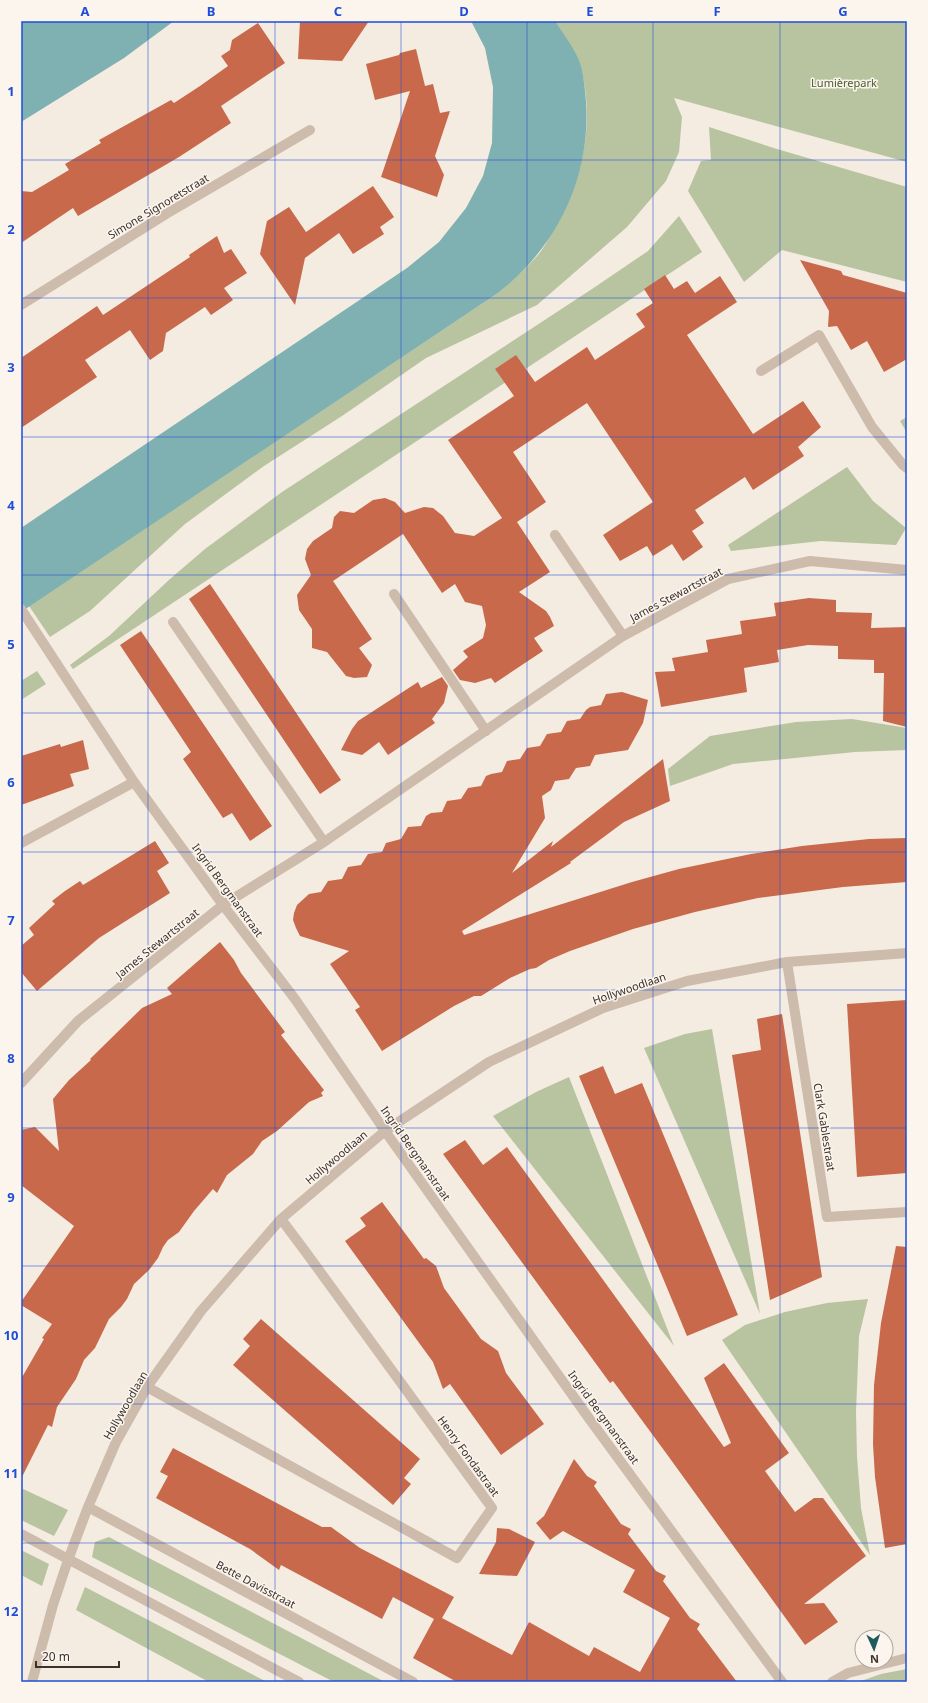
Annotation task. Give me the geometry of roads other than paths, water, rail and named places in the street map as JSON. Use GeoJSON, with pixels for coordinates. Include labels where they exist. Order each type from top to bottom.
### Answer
{"type":"FeatureCollection","features":[{"type":"Feature","properties":{"kind":"street","name":"Simone Signoretstraat"},"geometry":{"type":"LineString","coordinates":[[21,305],[166,214],[310,130]]}},
{"type":"Feature","properties":{"kind":"street"},"geometry":{"type":"LineString","coordinates":[[761,371],[819,335],[872,427],[907,468]]}},
{"type":"Feature","properties":{"kind":"street","name":"James Stewartstraat"},"geometry":{"type":"LineString","coordinates":[[555,535],[623,636]]}},
{"type":"Feature","properties":{"kind":"street","name":"James Stewartstraat"},"geometry":{"type":"LineString","coordinates":[[21,1084],[78,1021],[224,905],[324,842],[486,732],[623,636],[728,579],[810,561],[907,570]]}},
{"type":"Feature","properties":{"kind":"street"},"geometry":{"type":"LineString","coordinates":[[394,594],[486,732]]}},
{"type":"Feature","properties":{"kind":"street","name":"Ingrid Bergmanstraat"},"geometry":{"type":"LineString","coordinates":[[21,609],[134,782],[295,999],[385,1131],[588,1417],[782,1682]]}},
{"type":"Feature","properties":{"kind":"street"},"geometry":{"type":"LineString","coordinates":[[173,622],[324,842]]}},
{"type":"Feature","properties":{"kind":"street"},"geometry":{"type":"LineString","coordinates":[[21,843],[134,782]]}},
{"type":"Feature","properties":{"kind":"street","name":"Hollywoodlaan"},"geometry":{"type":"LineString","coordinates":[[32,1682],[53,1605],[88,1508],[116,1442],[147,1387],[202,1311],[281,1219],[385,1131],[489,1062],[602,1008],[687,981],[787,962],[907,953]]}},
{"type":"Feature","properties":{"kind":"street","name":"Clark Gablestraat"},"geometry":{"type":"LineString","coordinates":[[787,962],[827,1217],[907,1212]]}},
{"type":"Feature","properties":{"kind":"street","name":"Henry Fondastraat"},"geometry":{"type":"LineString","coordinates":[[147,1387],[457,1558],[492,1508],[281,1219]]}},
{"type":"Feature","properties":{"kind":"street","name":"Bette Davisstraat"},"geometry":{"type":"LineString","coordinates":[[88,1508],[413,1682]]}},
{"type":"Feature","properties":{"kind":"street"},"geometry":{"type":"LineString","coordinates":[[21,1534],[299,1682]]}},
{"type":"Feature","properties":{"kind":"street"},"geometry":{"type":"LineString","coordinates":[[832,1682],[848,1673],[907,1658]]}},
{"type":"Feature","properties":{"kind":"water"},"geometry":{"type":"Polygon","coordinates":[[[174,21],[124,58],[21,122],[21,22],[174,21]]]}},
{"type":"Feature","properties":{"kind":"water"},"geometry":{"type":"Polygon","coordinates":[[[471,21],[555,21],[573,48],[581,66],[586,102],[586,130],[583,157],[576,183],[566,208],[553,232],[537,254],[519,275],[498,293],[21,612],[21,528],[407,268],[439,242],[466,208],[483,176],[492,143],[493,87],[485,48],[471,21]]]}},
{"type":"Feature","properties":{"kind":"park label","name":"Lumièrepark"},"geometry":{"type":"Point","coordinates":[844,82]}}]}
